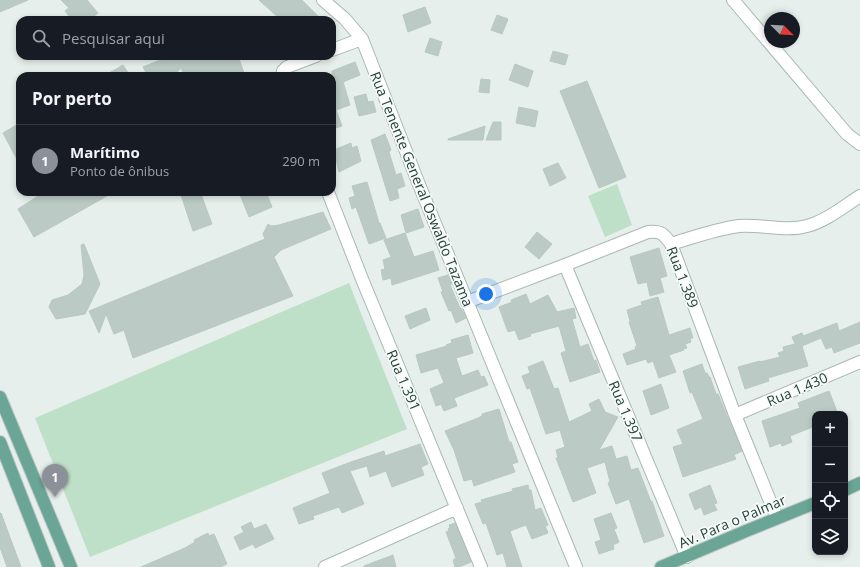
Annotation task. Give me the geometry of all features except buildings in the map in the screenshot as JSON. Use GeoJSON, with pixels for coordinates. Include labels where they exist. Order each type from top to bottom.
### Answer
{"type":"FeatureCollection","features":[{"type":"Feature","properties":{"kind":"main road"},"geometry":{"type":"LineString","coordinates":[[0,397],[70,567]]}},
{"type":"Feature","properties":{"kind":"main road"},"geometry":{"type":"LineString","coordinates":[[0,442],[49,567]]}},
{"type":"Feature","properties":{"kind":"main road"},"geometry":{"type":"LineString","coordinates":[[848,489],[860,483]]}},
{"type":"Feature","properties":{"kind":"main road","name":"Av. Para o Palmar"},"geometry":{"type":"LineString","coordinates":[[661,567],[812,504]]}},
{"type":"Feature","properties":{"kind":"street","name":"Rua Tenente General Oswaldo Tazama"},"geometry":{"type":"LineString","coordinates":[[323,0],[346,19],[362,39],[418,182],[576,567]]}},
{"type":"Feature","properties":{"kind":"street"},"geometry":{"type":"LineString","coordinates":[[733,0],[847,134],[860,144]]}},
{"type":"Feature","properties":{"kind":"street"},"geometry":{"type":"LineString","coordinates":[[336,49],[362,39]]}},
{"type":"Feature","properties":{"kind":"street"},"geometry":{"type":"LineString","coordinates":[[283,72],[287,67],[305,60]]}},
{"type":"Feature","properties":{"kind":"street","name":"Rua 1.391"},"geometry":{"type":"LineString","coordinates":[[330,196],[362,279],[458,508],[481,567]]}},
{"type":"Feature","properties":{"kind":"street"},"geometry":{"type":"LineString","coordinates":[[671,244],[710,232],[740,226],[796,228],[806,226],[818,222],[860,196]]}},
{"type":"Feature","properties":{"kind":"street","name":"Rua 1.389"},"geometry":{"type":"LineString","coordinates":[[467,302],[565,266],[648,232],[658,231],[664,235],[671,244],[735,415],[777,518]]}},
{"type":"Feature","properties":{"kind":"street","name":"Rua 1.397"},"geometry":{"type":"LineString","coordinates":[[565,266],[687,556]]}},
{"type":"Feature","properties":{"kind":"street","name":"Rua 1.430"},"geometry":{"type":"LineString","coordinates":[[735,415],[860,362]]}},
{"type":"Feature","properties":{"kind":"street"},"geometry":{"type":"LineString","coordinates":[[325,567],[458,508]]}},
{"type":"Feature","properties":{"kind":"green space"},"geometry":{"type":"Polygon","coordinates":[[[617,184],[632,225],[605,237],[588,196],[617,184]]]}},
{"type":"Feature","properties":{"kind":"green space"},"geometry":{"type":"Polygon","coordinates":[[[349,283],[407,429],[90,557],[35,418],[349,283]]]}},
{"type":"Feature","properties":{"kind":"place","name":"Marítimo"},"geometry":{"type":"Point","coordinates":[55,497]}}]}
